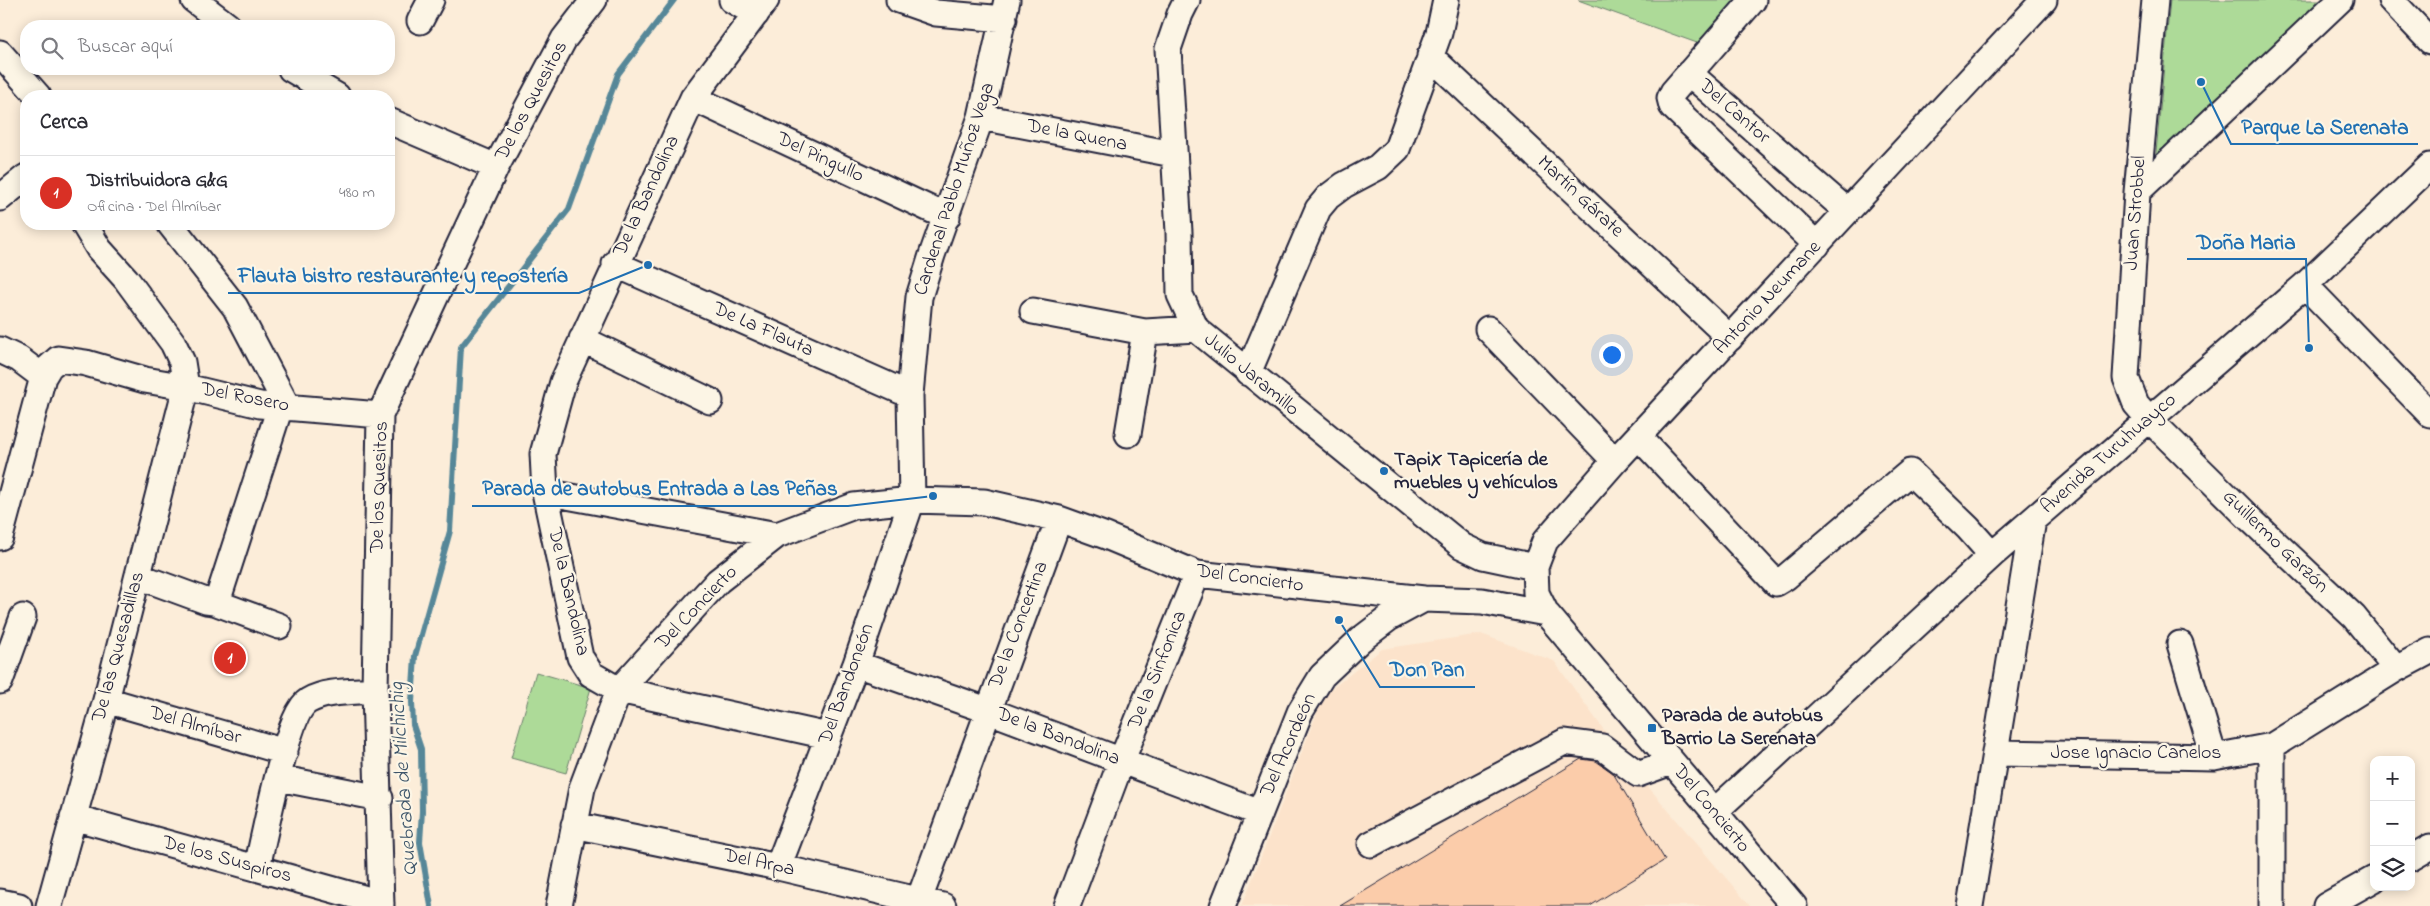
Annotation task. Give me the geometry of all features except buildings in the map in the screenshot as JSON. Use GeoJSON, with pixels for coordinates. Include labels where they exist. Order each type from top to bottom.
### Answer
{"type":"FeatureCollection","features":[{"type":"Feature","properties":{"kind":"street"},"geometry":{"type":"LineString","coordinates":[[194,0],[220,20]]}},
{"type":"Feature","properties":{"kind":"street","name":"De los Quesitos"},"geometry":{"type":"LineString","coordinates":[[381,904],[380,798],[375,690],[380,415],[496,167],[564,39],[594,0]]}},
{"type":"Feature","properties":{"kind":"street"},"geometry":{"type":"LineString","coordinates":[[732,0],[761,7]]}},
{"type":"Feature","properties":{"kind":"street"},"geometry":{"type":"LineString","coordinates":[[899,0],[936,13],[1005,10]]}},
{"type":"Feature","properties":{"kind":"street","name":"Julio Jaramillo"},"geometry":{"type":"LineString","coordinates":[[1187,0],[1168,49],[1179,232],[1180,294],[1196,329],[1462,546],[1483,556],[1535,566]]}},
{"type":"Feature","properties":{"kind":"street"},"geometry":{"type":"LineString","coordinates":[[1248,373],[1318,209],[1328,197],[1344,185],[1378,167],[1397,149],[1439,33],[1446,0]]}},
{"type":"Feature","properties":{"kind":"street"},"geometry":{"type":"LineString","coordinates":[[1689,73],[1753,0]]}},
{"type":"Feature","properties":{"kind":"street","name":"Antonio Neumane"},"geometry":{"type":"LineString","coordinates":[[1546,613],[1536,593],[1535,566],[1544,541],[2044,0]]}},
{"type":"Feature","properties":{"kind":"street","name":"Juan Strobbel"},"geometry":{"type":"LineString","coordinates":[[2149,419],[2136,404],[2126,378],[2137,192],[2155,0]]}},
{"type":"Feature","properties":{"kind":"street"},"geometry":{"type":"LineString","coordinates":[[2137,192],[2340,0]]}},
{"type":"Feature","properties":{"kind":"street"},"geometry":{"type":"LineString","coordinates":[[2391,0],[2430,40]]}},
{"type":"Feature","properties":{"kind":"street","name":"De la Bandolina"},"geometry":{"type":"LineString","coordinates":[[761,7],[693,98],[615,264],[563,382],[543,454],[545,492],[580,657],[591,674],[620,690],[828,736]]}},
{"type":"Feature","properties":{"kind":"street","name":"Cardenal Pablo Muñoz Vega"},"geometry":{"type":"LineString","coordinates":[[912,500],[910,395],[919,297],[932,254],[947,217],[981,117],[1005,10]]}},
{"type":"Feature","properties":{"kind":"street"},"geometry":{"type":"LineString","coordinates":[[0,53],[33,90]]}},
{"type":"Feature","properties":{"kind":"street","name":"Martín Gárate"},"geometry":{"type":"LineString","coordinates":[[1430,56],[1730,338]]}},
{"type":"Feature","properties":{"kind":"street","name":"Del Cantor"},"geometry":{"type":"LineString","coordinates":[[1817,245],[1672,106],[1670,98],[1673,92],[1689,73],[1847,211]]}},
{"type":"Feature","properties":{"kind":"street"},"geometry":{"type":"LineString","coordinates":[[301,75],[327,90]]}},
{"type":"Feature","properties":{"kind":"street","name":"Del Pingullo"},"geometry":{"type":"LineString","coordinates":[[693,98],[947,217]]}},
{"type":"Feature","properties":{"kind":"street","name":"De la Quena"},"geometry":{"type":"LineString","coordinates":[[981,117],[1173,154]]}},
{"type":"Feature","properties":{"kind":"street"},"geometry":{"type":"LineString","coordinates":[[395,124],[496,167]]}},
{"type":"Feature","properties":{"kind":"street","name":"Avenida Turuhuayco"},"geometry":{"type":"LineString","coordinates":[[1970,906],[2033,520],[2305,285],[2430,166]]}},
{"type":"Feature","properties":{"kind":"street"},"geometry":{"type":"LineString","coordinates":[[0,198],[20,182]]}},
{"type":"Feature","properties":{"kind":"street","name":"Del Rosero"},"geometry":{"type":"LineString","coordinates":[[88,230],[99,249],[126,279],[172,343],[182,362],[186,387],[260,405],[380,415]]}},
{"type":"Feature","properties":{"kind":"street"},"geometry":{"type":"LineString","coordinates":[[175,230],[235,307],[284,407],[218,599],[214,602]]}},
{"type":"Feature","properties":{"kind":"street","name":"De La Flauta"},"geometry":{"type":"LineString","coordinates":[[615,264],[910,395]]}},
{"type":"Feature","properties":{"kind":"street"},"geometry":{"type":"LineString","coordinates":[[2305,285],[2430,414]]}},
{"type":"Feature","properties":{"kind":"street"},"geometry":{"type":"LineString","coordinates":[[1033,311],[1144,332],[1196,329]]}},
{"type":"Feature","properties":{"kind":"street"},"geometry":{"type":"LineString","coordinates":[[1488,329],[1616,461]]}},
{"type":"Feature","properties":{"kind":"street"},"geometry":{"type":"LineString","coordinates":[[1128,434],[1144,332]]}},
{"type":"Feature","properties":{"kind":"street"},"geometry":{"type":"LineString","coordinates":[[582,339],[710,401]]}},
{"type":"Feature","properties":{"kind":"street"},"geometry":{"type":"LineString","coordinates":[[0,350],[19,360],[43,377]]}},
{"type":"Feature","properties":{"kind":"street"},"geometry":{"type":"LineString","coordinates":[[0,537],[43,377],[49,367],[58,359],[86,363],[145,380],[186,387]]}},
{"type":"Feature","properties":{"kind":"street","name":"De las Quesadillas"},"geometry":{"type":"LineString","coordinates":[[49,906],[106,700],[186,387]]}},
{"type":"Feature","properties":{"kind":"street","name":"Guillermo Garzón"},"geometry":{"type":"LineString","coordinates":[[2149,419],[2249,518],[2354,617],[2396,669]]}},
{"type":"Feature","properties":{"kind":"street"},"geometry":{"type":"LineString","coordinates":[[1639,437],[1776,582],[1786,577],[1910,472],[1968,528],[1992,555]]}},
{"type":"Feature","properties":{"kind":"street"},"geometry":{"type":"LineString","coordinates":[[545,492],[777,535]]}},
{"type":"Feature","properties":{"kind":"street","name":"Del Concierto"},"geometry":{"type":"LineString","coordinates":[[620,690],[718,581],[777,535],[854,506],[912,500],[984,502],[1058,519],[1106,536],[1197,574],[1424,600],[1482,601],[1546,613],[1794,906]]}},
{"type":"Feature","properties":{"kind":"street","name":"Del Bandoneón"},"geometry":{"type":"LineString","coordinates":[[778,867],[856,664],[912,500]]}},
{"type":"Feature","properties":{"kind":"street","name":"De la Concertina"},"geometry":{"type":"LineString","coordinates":[[931,903],[987,710],[1058,519]]}},
{"type":"Feature","properties":{"kind":"street"},"geometry":{"type":"LineString","coordinates":[[1714,812],[1992,555],[2033,520]]}},
{"type":"Feature","properties":{"kind":"street","name":"De la Sinfonica"},"geometry":{"type":"LineString","coordinates":[[1067,906],[1121,762],[1197,574]]}},
{"type":"Feature","properties":{"kind":"street"},"geometry":{"type":"LineString","coordinates":[[138,576],[206,602],[214,602],[279,626]]}},
{"type":"Feature","properties":{"kind":"street","name":"Del Acordeón"},"geometry":{"type":"LineString","coordinates":[[1223,906],[1300,712],[1322,676],[1389,618],[1424,600]]}},
{"type":"Feature","properties":{"kind":"street"},"geometry":{"type":"LineString","coordinates":[[0,681],[23,617]]}},
{"type":"Feature","properties":{"kind":"street"},"geometry":{"type":"LineString","coordinates":[[2180,644],[2214,756]]}},
{"type":"Feature","properties":{"kind":"street","name":"Jose Ignacio Canelos"},"geometry":{"type":"LineString","coordinates":[[1996,752],[2214,756],[2272,746],[2396,669],[2430,651]]}},
{"type":"Feature","properties":{"kind":"street","name":"De la Bandolina"},"geometry":{"type":"LineString","coordinates":[[856,664],[987,710],[1260,813]]}},
{"type":"Feature","properties":{"kind":"street"},"geometry":{"type":"LineString","coordinates":[[257,868],[284,752],[297,714],[306,702],[322,695],[375,690]]}},
{"type":"Feature","properties":{"kind":"street"},"geometry":{"type":"LineString","coordinates":[[559,906],[582,788],[620,690]]}},
{"type":"Feature","properties":{"kind":"street","name":"Del Almíbar"},"geometry":{"type":"LineString","coordinates":[[106,700],[284,752]]}},
{"type":"Feature","properties":{"kind":"street"},"geometry":{"type":"LineString","coordinates":[[1371,844],[1564,742],[1602,747],[1638,774],[1671,762]]}},
{"type":"Feature","properties":{"kind":"street"},"geometry":{"type":"LineString","coordinates":[[2272,746],[2272,906]]}},
{"type":"Feature","properties":{"kind":"street"},"geometry":{"type":"LineString","coordinates":[[278,778],[380,798]]}},
{"type":"Feature","properties":{"kind":"street","name":"De los Suspiros"},"geometry":{"type":"LineString","coordinates":[[73,818],[381,904]]}},
{"type":"Feature","properties":{"kind":"street","name":"Del Arpa"},"geometry":{"type":"LineString","coordinates":[[574,825],[778,867],[931,903]]}},
{"type":"Feature","properties":{"kind":"street"},"geometry":{"type":"LineString","coordinates":[[2415,856],[2430,847]]}},
{"type":"Feature","properties":{"kind":"street"},"geometry":{"type":"LineString","coordinates":[[2326,906],[2370,881]]}},
{"type":"Feature","properties":{"kind":"street"},"geometry":{"type":"LineString","coordinates":[[0,902],[19,906]]}},
{"type":"Feature","properties":{"kind":"shaded area"},"geometry":{"type":"Polygon","coordinates":[[[1481,634],[1554,661],[1627,762],[1750,906],[1242,906],[1324,695],[1382,649],[1481,634]]]}},
{"type":"Feature","properties":{"kind":"green space"},"geometry":{"type":"Polygon","coordinates":[[[1578,0],[1736,0],[1697,43],[1578,0]]]}},
{"type":"Feature","properties":{"kind":"green space"},"geometry":{"type":"Polygon","coordinates":[[[2170,0],[2322,0],[2155,164],[2170,0]]]}},
{"type":"Feature","properties":{"kind":"green space"},"geometry":{"type":"Polygon","coordinates":[[[536,672],[591,688],[566,773],[511,758],[536,672]]]}},
{"type":"Feature","properties":{"kind":"waterway","name":"Quebrada de Milchichig"},"geometry":{"type":"LineString","coordinates":[[431,906],[420,842],[422,811],[421,749],[413,725],[412,702],[415,656],[450,531],[461,347],[569,209],[618,74],[674,0]]}},
{"type":"Feature","properties":{"kind":"place","name":"Parque La Serenata"},"geometry":{"type":"Point","coordinates":[2201,82]}},
{"type":"Feature","properties":{"kind":"place","name":"Flauta bistro restaurante y repostería"},"geometry":{"type":"Point","coordinates":[648,265]}},
{"type":"Feature","properties":{"kind":"place","name":"Doña Maria"},"geometry":{"type":"Point","coordinates":[2309,348]}},
{"type":"Feature","properties":{"kind":"place","name":"TapiX Tapicería de muebles y vehículos"},"geometry":{"type":"Point","coordinates":[1384,471]}},
{"type":"Feature","properties":{"kind":"place","name":"Parada de autobus Entrada a Las Peñas"},"geometry":{"type":"Point","coordinates":[933,496]}},
{"type":"Feature","properties":{"kind":"place","name":"Don Pan"},"geometry":{"type":"Point","coordinates":[1339,620]}},
{"type":"Feature","properties":{"kind":"place","name":"Distribuidora G&G"},"geometry":{"type":"Point","coordinates":[230,658]}},
{"type":"Feature","properties":{"kind":"place","name":"Parada de autobus Barrio La Serenata"},"geometry":{"type":"Point","coordinates":[1652,728]}}]}
